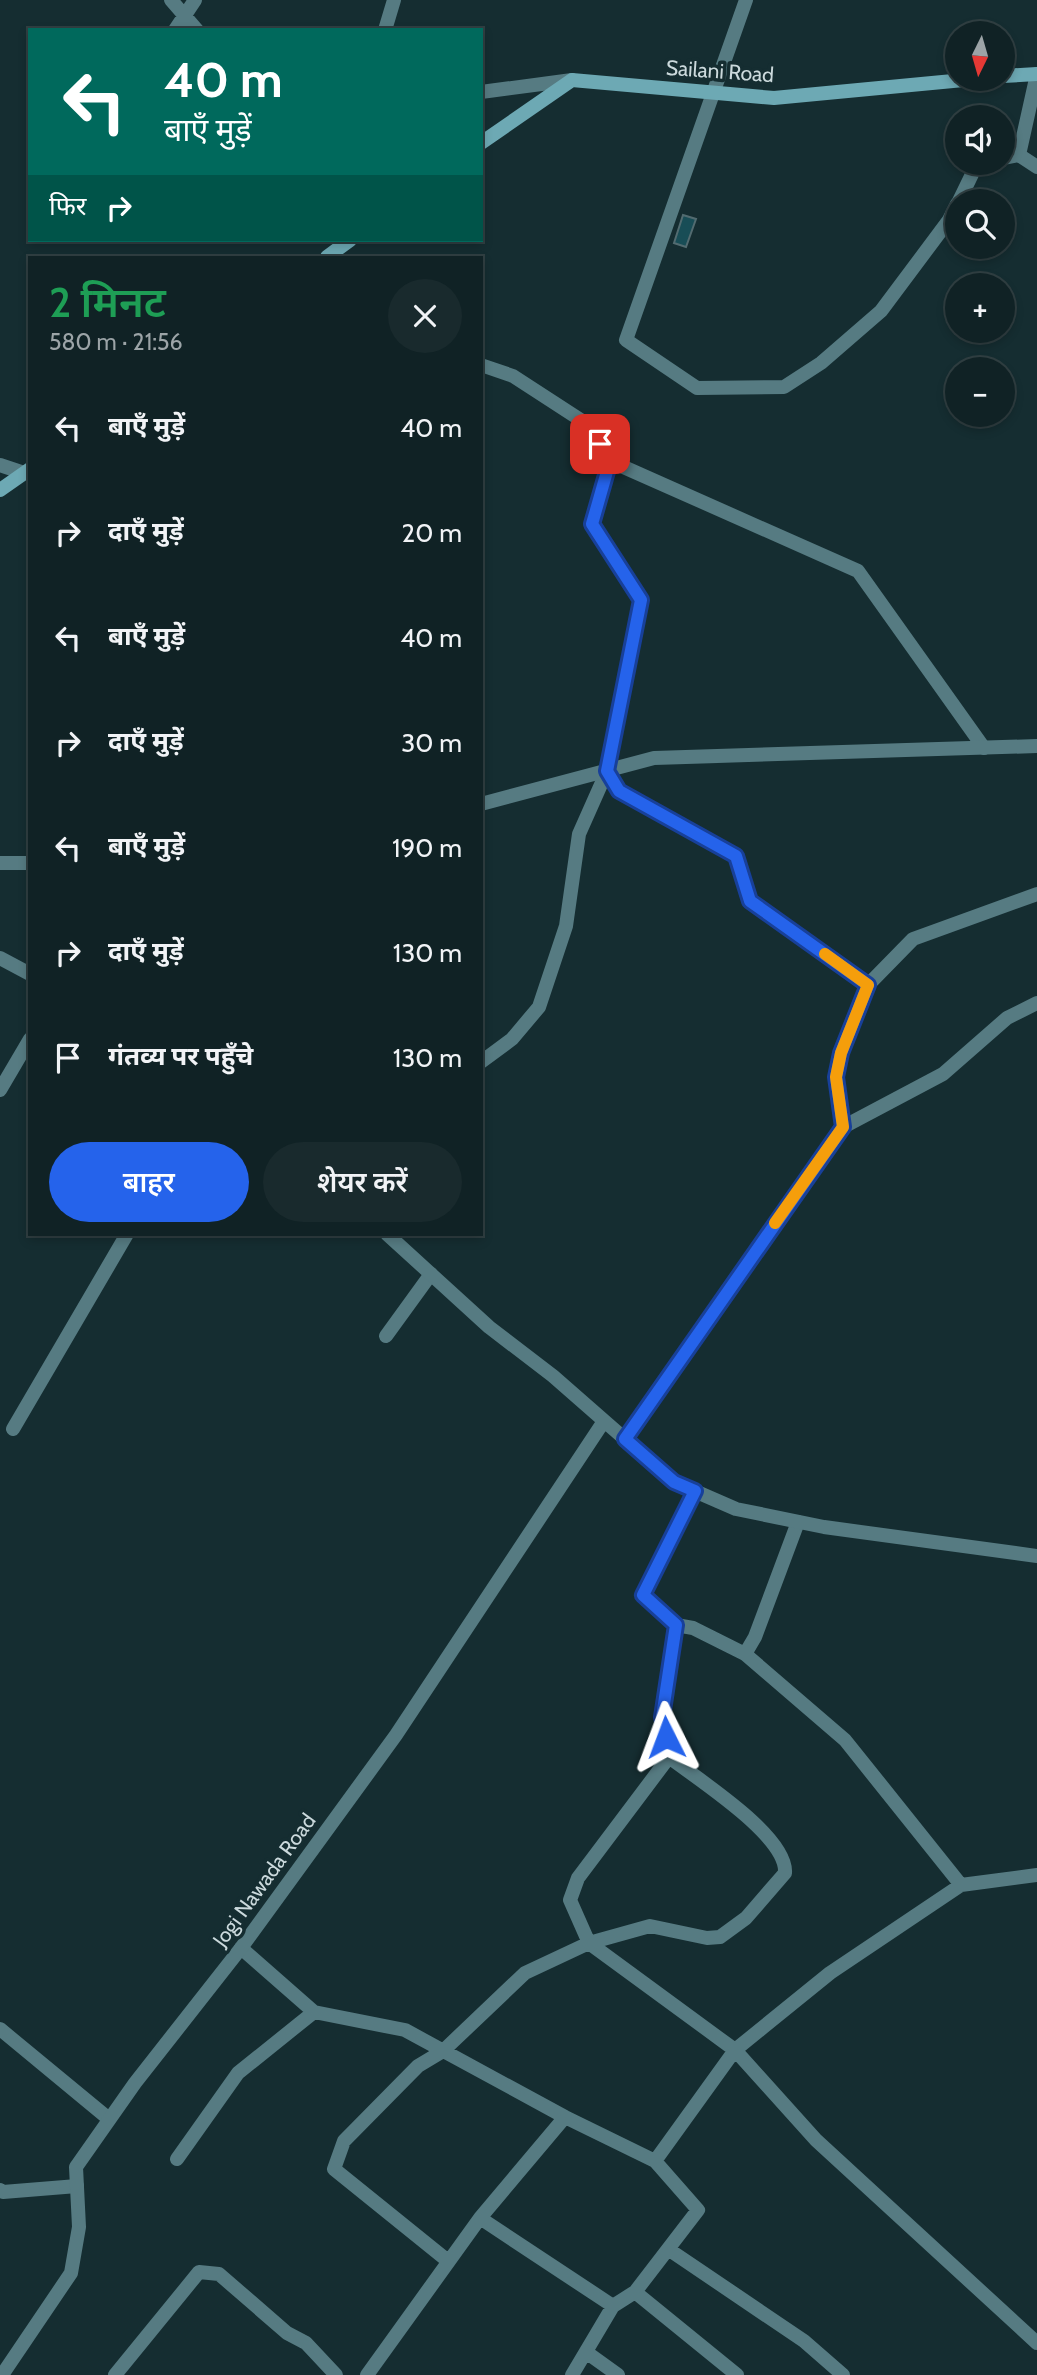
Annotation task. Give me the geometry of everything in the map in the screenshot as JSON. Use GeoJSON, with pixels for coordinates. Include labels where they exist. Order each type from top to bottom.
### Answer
{"type":"FeatureCollection","features":[{"type":"Feature","properties":{"kind":"main road"},"geometry":{"type":"LineString","coordinates":[[1015,75],[1037,74]]}},
{"type":"Feature","properties":{"kind":"main road","name":"Sailani Road"},"geometry":{"type":"LineString","coordinates":[[572,80],[774,98],[945,82]]}},
{"type":"Feature","properties":{"kind":"main road"},"geometry":{"type":"LineString","coordinates":[[483,142],[572,80]]}},
{"type":"Feature","properties":{"kind":"main road"},"geometry":{"type":"LineString","coordinates":[[328,256],[347,242]]}},
{"type":"Feature","properties":{"kind":"main road"},"geometry":{"type":"LineString","coordinates":[[0,490],[27,471]]}},
{"type":"Feature","properties":{"kind":"street"},"geometry":{"type":"LineString","coordinates":[[171,0],[195,28]]}},
{"type":"Feature","properties":{"kind":"street"},"geometry":{"type":"LineString","coordinates":[[176,28],[195,0]]}},
{"type":"Feature","properties":{"kind":"street"},"geometry":{"type":"LineString","coordinates":[[386,28],[394,0]]}},
{"type":"Feature","properties":{"kind":"street"},"geometry":{"type":"LineString","coordinates":[[746,0],[711,92],[626,340],[697,388],[784,387],[821,363],[881,311],[945,225]]}},
{"type":"Feature","properties":{"kind":"street"},"geometry":{"type":"LineString","coordinates":[[1019,155],[1037,74]]}},
{"type":"Feature","properties":{"kind":"street"},"geometry":{"type":"LineString","coordinates":[[483,92],[572,80]]}},
{"type":"Feature","properties":{"kind":"street"},"geometry":{"type":"LineString","coordinates":[[1015,156],[1019,155],[1037,167]]}},
{"type":"Feature","properties":{"kind":"street"},"geometry":{"type":"LineString","coordinates":[[483,366],[513,376],[590,426],[610,461],[858,570],[984,748]]}},
{"type":"Feature","properties":{"kind":"street"},"geometry":{"type":"LineString","coordinates":[[483,1061],[512,1039],[539,1007],[566,926],[579,834],[607,771],[641,600],[592,524],[610,461]]}},
{"type":"Feature","properties":{"kind":"street"},"geometry":{"type":"LineString","coordinates":[[0,464],[27,471]]}},
{"type":"Feature","properties":{"kind":"street"},"geometry":{"type":"LineString","coordinates":[[483,803],[654,758],[1037,746]]}},
{"type":"Feature","properties":{"kind":"street"},"geometry":{"type":"LineString","coordinates":[[607,771],[619,791],[736,856],[750,901],[868,985]]}},
{"type":"Feature","properties":{"kind":"street"},"geometry":{"type":"LineString","coordinates":[[0,863],[28,863]]}},
{"type":"Feature","properties":{"kind":"street"},"geometry":{"type":"LineString","coordinates":[[843,1127],[836,1077],[841,1053],[868,985],[913,939],[1037,894]]}},
{"type":"Feature","properties":{"kind":"street"},"geometry":{"type":"LineString","coordinates":[[0,958],[28,973]]}},
{"type":"Feature","properties":{"kind":"street"},"geometry":{"type":"LineString","coordinates":[[625,1439],[843,1127],[943,1074],[1007,1018],[1037,1003]]}},
{"type":"Feature","properties":{"kind":"street"},"geometry":{"type":"LineString","coordinates":[[0,1090],[28,1042]]}},
{"type":"Feature","properties":{"kind":"street"},"geometry":{"type":"LineString","coordinates":[[13,1429],[126,1236]]}},
{"type":"Feature","properties":{"kind":"street"},"geometry":{"type":"LineString","coordinates":[[389,1236],[489,1328],[553,1376],[674,1482],[736,1509],[798,1522],[1035,1552]]}},
{"type":"Feature","properties":{"kind":"street"},"geometry":{"type":"LineString","coordinates":[[386,1336],[431,1274]]}},
{"type":"Feature","properties":{"kind":"street","name":"Jogi Nawada Road"},"geometry":{"type":"LineString","coordinates":[[4,2365],[71,2273],[79,2227],[76,2167],[109,2119],[241,1948],[396,1735],[604,1421]]}},
{"type":"Feature","properties":{"kind":"street"},"geometry":{"type":"LineString","coordinates":[[695,1491],[643,1595],[676,1625],[693,1628],[745,1654],[845,1740],[961,1885]]}},
{"type":"Feature","properties":{"kind":"street"},"geometry":{"type":"LineString","coordinates":[[745,1654],[755,1637],[798,1522]]}},
{"type":"Feature","properties":{"kind":"street"},"geometry":{"type":"LineString","coordinates":[[448,2262],[334,2169],[344,2141],[418,2066],[443,2051],[525,1973],[589,1943],[650,1926],[720,1937],[746,1918],[785,1873],[780,1854],[741,1809],[669,1757],[662,1717],[676,1625]]}},
{"type":"Feature","properties":{"kind":"street"},"geometry":{"type":"LineString","coordinates":[[669,1757],[578,1878],[570,1900],[589,1943],[735,2050],[816,2140],[1037,2343]]}},
{"type":"Feature","properties":{"kind":"street"},"geometry":{"type":"LineString","coordinates":[[654,2161],[735,2050],[830,1973],[961,1885],[1037,1875]]}},
{"type":"Feature","properties":{"kind":"street"},"geometry":{"type":"LineString","coordinates":[[241,1948],[313,2012],[405,2030],[565,2117],[654,2161],[698,2210],[635,2292],[613,2306],[572,2375]]}},
{"type":"Feature","properties":{"kind":"street"},"geometry":{"type":"LineString","coordinates":[[177,2159],[238,2073],[313,2012]]}},
{"type":"Feature","properties":{"kind":"street"},"geometry":{"type":"LineString","coordinates":[[0,2029],[109,2119]]}},
{"type":"Feature","properties":{"kind":"street"},"geometry":{"type":"LineString","coordinates":[[367,2375],[480,2218],[565,2117]]}},
{"type":"Feature","properties":{"kind":"street"},"geometry":{"type":"LineString","coordinates":[[0,2190],[3,2192],[77,2186]]}},
{"type":"Feature","properties":{"kind":"street"},"geometry":{"type":"LineString","coordinates":[[480,2218],[613,2306]]}},
{"type":"Feature","properties":{"kind":"street"},"geometry":{"type":"LineString","coordinates":[[668,2249],[804,2341],[843,2375]]}},
{"type":"Feature","properties":{"kind":"street"},"geometry":{"type":"LineString","coordinates":[[116,2375],[199,2272],[219,2274],[287,2333],[306,2343],[336,2375]]}},
{"type":"Feature","properties":{"kind":"street"},"geometry":{"type":"LineString","coordinates":[[635,2292],[737,2375]]}},
{"type":"Feature","properties":{"kind":"street"},"geometry":{"type":"LineString","coordinates":[[586,2352],[618,2375]]}},
{"type":"Feature","properties":{"kind":"building"},"geometry":{"type":"Polygon","coordinates":[[[683,215],[696,219],[686,247],[674,243],[683,215]]]}},
{"type":"Feature","properties":{"kind":"slow traffic"},"geometry":{"type":"LineString","coordinates":[[775,1223],[843,1127],[836,1077],[841,1053],[868,985],[825,954]]}},
{"type":"Feature","properties":{"kind":"route"},"geometry":{"type":"LineString","coordinates":[[600,444],[610,461],[592,524],[641,600],[607,771],[619,791],[736,856],[750,901],[868,985],[841,1053],[836,1077],[843,1127],[625,1439],[674,1482],[695,1491],[643,1595],[676,1625],[662,1717],[666,1737]]}}]}
